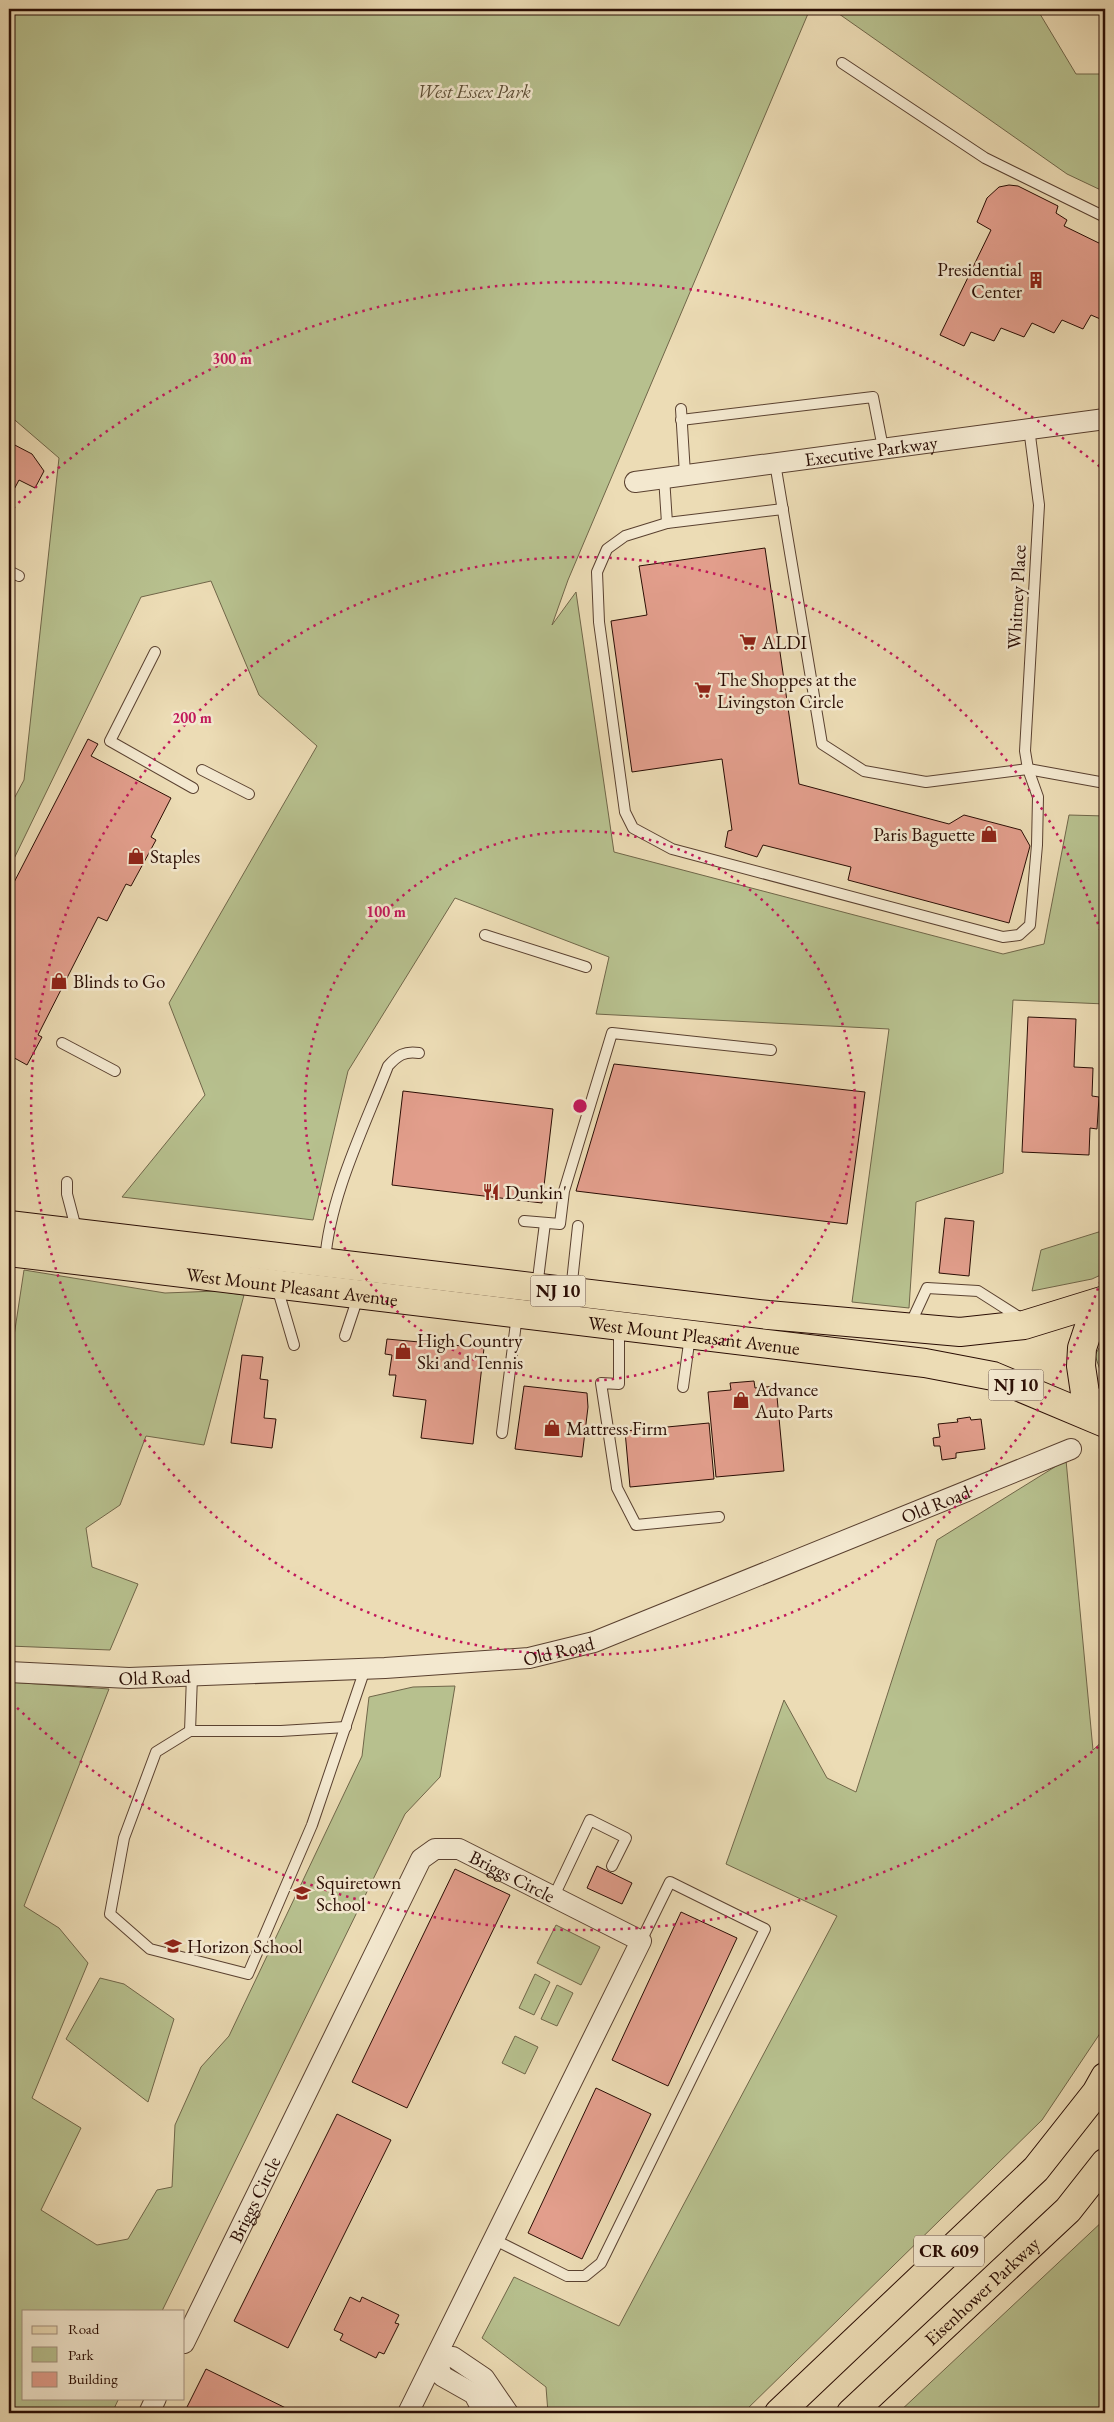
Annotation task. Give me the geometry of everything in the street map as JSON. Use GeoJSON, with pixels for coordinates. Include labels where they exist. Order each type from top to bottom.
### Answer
{"type":"FeatureCollection","features":[{"type":"Feature","properties":{"kind":"main road","name":"West Mount Pleasant Avenue"},"geometry":{"type":"LineString","coordinates":[[9,1225],[768,1315],[960,1332],[991,1330],[1029,1324],[1105,1300]]}},
{"type":"Feature","properties":{"kind":"main road","name":"West Mount Pleasant Avenue"},"geometry":{"type":"LineString","coordinates":[[9,1252],[925,1363],[993,1376],[1104,1422]]}},
{"type":"Feature","properties":{"kind":"main road"},"geometry":{"type":"LineString","coordinates":[[1104,1422],[1085,1393],[1081,1366],[1082,1348],[1089,1327],[1105,1308]]}},
{"type":"Feature","properties":{"kind":"main road","name":"CR 609"},"geometry":{"type":"LineString","coordinates":[[779,2413],[1036,2169],[1096,2093],[1105,2077]]}},
{"type":"Feature","properties":{"kind":"main road","name":"Eisenhower Parkway"},"geometry":{"type":"LineString","coordinates":[[851,2413],[1068,2210],[1105,2163]]}},
{"type":"Feature","properties":{"kind":"street","name":"Executive Parkway"},"geometry":{"type":"LineString","coordinates":[[635,482],[1105,418]]}},
{"type":"Feature","properties":{"kind":"street","name":"Old Road"},"geometry":{"type":"LineString","coordinates":[[9,1672],[129,1678],[365,1669],[529,1658],[594,1642],[1071,1448]]}},
{"type":"Feature","properties":{"kind":"street","name":"Briggs Circle"},"geometry":{"type":"LineString","coordinates":[[185,2341],[421,1860],[435,1849],[459,1849],[641,1941]]}},
{"type":"Feature","properties":{"kind":"street"},"geometry":{"type":"LineString","coordinates":[[408,2413],[641,1941]]}},
{"type":"Feature","properties":{"kind":"street"},"geometry":{"type":"LineString","coordinates":[[436,2358],[453,2357],[484,2378],[508,2413]]}},
{"type":"Feature","properties":{"kind":"street"},"geometry":{"type":"LineString","coordinates":[[436,2358],[442,2376],[474,2394],[484,2413]]}},
{"type":"Feature","properties":{"kind":"street"},"geometry":{"type":"LineString","coordinates":[[149,2413],[155,2400]]}},
{"type":"Feature","properties":{"kind":"lane"},"geometry":{"type":"LineString","coordinates":[[842,63],[985,158],[1105,217]]}},
{"type":"Feature","properties":{"kind":"lane"},"geometry":{"type":"LineString","coordinates":[[682,420],[805,403],[873,397],[883,448]]}},
{"type":"Feature","properties":{"kind":"lane"},"geometry":{"type":"LineString","coordinates":[[680,409],[685,474]]}},
{"type":"Feature","properties":{"kind":"lane","name":"Whitney Place"},"geometry":{"type":"LineString","coordinates":[[783,509],[667,523],[625,536],[607,549],[597,572],[599,622],[625,812],[633,828],[672,850],[1003,937],[1019,935],[1030,925],[1037,845],[1038,797],[1028,769],[1026,725],[1039,505],[1029,428]]}},
{"type":"Feature","properties":{"kind":"lane"},"geometry":{"type":"LineString","coordinates":[[775,463],[822,744],[864,771],[926,782],[1028,769],[1105,783]]}},
{"type":"Feature","properties":{"kind":"lane"},"geometry":{"type":"LineString","coordinates":[[664,477],[667,523]]}},
{"type":"Feature","properties":{"kind":"lane"},"geometry":{"type":"LineString","coordinates":[[9,571],[19,576]]}},
{"type":"Feature","properties":{"kind":"lane"},"geometry":{"type":"LineString","coordinates":[[155,652],[110,742],[193,788]]}},
{"type":"Feature","properties":{"kind":"lane"},"geometry":{"type":"LineString","coordinates":[[202,770],[249,794]]}},
{"type":"Feature","properties":{"kind":"lane"},"geometry":{"type":"LineString","coordinates":[[485,934],[586,967]]}},
{"type":"Feature","properties":{"kind":"lane"},"geometry":{"type":"LineString","coordinates":[[524,1221],[560,1224],[564,1191],[612,1033],[771,1050]]}},
{"type":"Feature","properties":{"kind":"lane"},"geometry":{"type":"LineString","coordinates":[[62,1043],[115,1071]]}},
{"type":"Feature","properties":{"kind":"lane"},"geometry":{"type":"LineString","coordinates":[[325,1262],[327,1238],[336,1200],[388,1066],[396,1056],[406,1052],[419,1053]]}},
{"type":"Feature","properties":{"kind":"lane"},"geometry":{"type":"LineString","coordinates":[[67,1182],[67,1194],[78,1233]]}},
{"type":"Feature","properties":{"kind":"lane"},"geometry":{"type":"LineString","coordinates":[[536,1288],[545,1223]]}},
{"type":"Feature","properties":{"kind":"lane"},"geometry":{"type":"LineString","coordinates":[[570,1292],[578,1226]]}},
{"type":"Feature","properties":{"kind":"lane"},"geometry":{"type":"LineString","coordinates":[[276,1284],[286,1311],[294,1344]]}},
{"type":"Feature","properties":{"kind":"lane"},"geometry":{"type":"LineString","coordinates":[[908,1328],[927,1288],[978,1291],[1029,1324]]}},
{"type":"Feature","properties":{"kind":"lane"},"geometry":{"type":"LineString","coordinates":[[345,1336],[350,1316],[359,1294]]}},
{"type":"Feature","properties":{"kind":"lane"},"geometry":{"type":"LineString","coordinates":[[502,1433],[517,1314]]}},
{"type":"Feature","properties":{"kind":"lane"},"geometry":{"type":"LineString","coordinates":[[619,1326],[619,1384],[601,1383],[617,1488],[636,1525],[720,1517]]}},
{"type":"Feature","properties":{"kind":"lane"},"geometry":{"type":"LineString","coordinates":[[683,1387],[690,1335]]}},
{"type":"Feature","properties":{"kind":"lane"},"geometry":{"type":"LineString","coordinates":[[346,1727],[281,1731],[190,1731],[156,1752],[124,1838],[110,1914],[150,1950],[248,1974],[312,1825],[346,1727],[365,1669]]}},
{"type":"Feature","properties":{"kind":"lane"},"geometry":{"type":"LineString","coordinates":[[190,1731],[192,1676]]}},
{"type":"Feature","properties":{"kind":"lane"},"geometry":{"type":"LineString","coordinates":[[554,1896],[590,1820],[626,1838],[612,1866]]}},
{"type":"Feature","properties":{"kind":"lane"},"geometry":{"type":"LineString","coordinates":[[495,2240],[567,2276],[585,2276],[601,2263],[765,1929],[670,1882],[641,1941]]}},
{"type":"Feature","properties":{"kind":"green space","name":"West Essex Park"},"geometry":{"type":"Polygon","coordinates":[[[9,9],[810,9],[568,580],[552,625],[576,592],[614,852],[1003,954],[1044,944],[1069,815],[1105,816],[1105,1004],[1013,1000],[1003,1173],[916,1202],[909,1308],[852,1302],[889,1029],[596,1014],[609,957],[455,898],[348,1071],[313,1220],[122,1197],[205,1095],[169,1003],[317,746],[259,695],[211,581],[141,597],[9,869],[9,808],[24,780],[59,458],[9,415],[9,9]]]}},
{"type":"Feature","properties":{"kind":"green space"},"geometry":{"type":"Polygon","coordinates":[[[832,9],[1037,9],[1076,74],[1105,74],[1105,192],[1067,174],[832,9]]]}},
{"type":"Feature","properties":{"kind":"green space"},"geometry":{"type":"Polygon","coordinates":[[[1105,1230],[1105,1273],[1092,1279],[1032,1291],[1041,1250],[1105,1230]]]}},
{"type":"Feature","properties":{"kind":"green space"},"geometry":{"type":"Polygon","coordinates":[[[24,1270],[165,1293],[217,1291],[244,1295],[204,1445],[146,1436],[120,1505],[86,1528],[92,1567],[138,1584],[110,1650],[9,1646],[9,1369],[24,1270]]]}},
{"type":"Feature","properties":{"kind":"green space"},"geometry":{"type":"Polygon","coordinates":[[[1105,1338],[1105,1385],[1095,1355],[1105,1338]]]}},
{"type":"Feature","properties":{"kind":"green space"},"geometry":{"type":"Polygon","coordinates":[[[1066,1460],[1093,1750],[1105,1739],[1105,2026],[1042,2120],[743,2413],[548,2413],[546,2387],[482,2338],[514,2277],[619,2326],[837,1916],[726,1864],[784,1700],[827,1778],[856,1792],[937,1540],[1066,1460]]]}},
{"type":"Feature","properties":{"kind":"green space"},"geometry":{"type":"Polygon","coordinates":[[[9,1682],[109,1689],[24,1906],[59,1928],[88,1963],[32,2098],[81,2128],[41,2210],[97,2245],[128,2239],[157,2190],[172,2187],[175,2125],[201,2067],[229,2036],[362,1756],[369,1697],[413,1687],[455,1686],[440,1777],[405,1814],[162,2310],[22,2310],[22,2400],[118,2400],[112,2413],[9,2413],[9,1682]]]}},
{"type":"Feature","properties":{"kind":"green space"},"geometry":{"type":"Polygon","coordinates":[[[556,1925],[600,1947],[581,1985],[537,1963],[556,1925]]]}},
{"type":"Feature","properties":{"kind":"green space"},"geometry":{"type":"Polygon","coordinates":[[[535,1974],[550,1982],[534,2015],[519,2008],[535,1974]]]}},
{"type":"Feature","properties":{"kind":"green space"},"geometry":{"type":"Polygon","coordinates":[[[100,1978],[124,1984],[174,2019],[148,2102],[66,2039],[100,1978]]]}},
{"type":"Feature","properties":{"kind":"green space"},"geometry":{"type":"Polygon","coordinates":[[[557,1985],[573,1993],[557,2026],[541,2019],[557,1985]]]}},
{"type":"Feature","properties":{"kind":"green space"},"geometry":{"type":"Polygon","coordinates":[[[515,2036],[538,2047],[525,2074],[502,2063],[515,2036]]]}},
{"type":"Feature","properties":{"kind":"green space"},"geometry":{"type":"Polygon","coordinates":[[[1105,2219],[1105,2413],[898,2413],[1105,2219]]]}},
{"type":"Feature","properties":{"kind":"building","name":"Presidential Center"},"geometry":{"type":"Polygon","coordinates":[[[1018,186],[1058,206],[1056,213],[1067,220],[1064,226],[1105,246],[1105,321],[1091,315],[1083,329],[1062,320],[1054,333],[1032,323],[1024,337],[1001,328],[994,341],[971,332],[964,346],[940,335],[991,230],[977,222],[987,198],[999,187],[1018,186]]]}},
{"type":"Feature","properties":{"kind":"building"},"geometry":{"type":"Polygon","coordinates":[[[9,442],[32,454],[44,471],[35,488],[19,480],[9,499],[9,442]]]}},
{"type":"Feature","properties":{"kind":"building","name":"The Shoppes at the Livingston Circle"},"geometry":{"type":"Polygon","coordinates":[[[765,548],[799,784],[949,824],[964,815],[1021,830],[1030,846],[1009,923],[848,880],[851,867],[763,845],[757,857],[725,847],[728,831],[732,830],[722,759],[632,772],[611,621],[647,615],[639,566],[765,548]]]}},
{"type":"Feature","properties":{"kind":"building"},"geometry":{"type":"Polygon","coordinates":[[[88,739],[98,744],[91,756],[171,798],[151,837],[156,840],[131,886],[126,884],[107,921],[98,917],[38,1035],[42,1037],[27,1065],[9,1055],[9,892],[88,739]]]}},
{"type":"Feature","properties":{"kind":"building"},"geometry":{"type":"Polygon","coordinates":[[[1028,1017],[1076,1019],[1074,1067],[1093,1068],[1092,1096],[1099,1097],[1097,1129],[1090,1128],[1089,1155],[1022,1152],[1028,1017]]]}},
{"type":"Feature","properties":{"kind":"building"},"geometry":{"type":"Polygon","coordinates":[[[614,1064],[865,1092],[847,1224],[576,1191],[614,1064]]]}},
{"type":"Feature","properties":{"kind":"building"},"geometry":{"type":"Polygon","coordinates":[[[403,1091],[553,1109],[542,1203],[392,1185],[403,1091]]]}},
{"type":"Feature","properties":{"kind":"building"},"geometry":{"type":"Polygon","coordinates":[[[945,1218],[974,1221],[969,1276],[939,1273],[945,1218]]]}},
{"type":"Feature","properties":{"kind":"building"},"geometry":{"type":"Polygon","coordinates":[[[387,1339],[484,1348],[473,1444],[421,1438],[426,1400],[393,1396],[396,1375],[389,1375],[392,1355],[385,1354],[387,1339]]]}},
{"type":"Feature","properties":{"kind":"building"},"geometry":{"type":"Polygon","coordinates":[[[242,1355],[263,1357],[260,1379],[268,1380],[264,1418],[276,1419],[272,1448],[231,1443],[242,1355]]]}},
{"type":"Feature","properties":{"kind":"building"},"geometry":{"type":"Polygon","coordinates":[[[754,1381],[755,1388],[776,1386],[784,1471],[716,1477],[708,1392],[731,1390],[730,1383],[754,1381]]]}},
{"type":"Feature","properties":{"kind":"building","name":"Mattress Firm"},"geometry":{"type":"Polygon","coordinates":[[[524,1386],[587,1393],[588,1407],[582,1457],[515,1449],[524,1386]]]}},
{"type":"Feature","properties":{"kind":"building"},"geometry":{"type":"Polygon","coordinates":[[[970,1417],[971,1420],[981,1419],[985,1449],[956,1453],[956,1458],[942,1460],[940,1446],[934,1446],[933,1438],[940,1437],[938,1424],[958,1422],[957,1419],[970,1417]]]}},
{"type":"Feature","properties":{"kind":"building"},"geometry":{"type":"Polygon","coordinates":[[[709,1423],[714,1479],[630,1487],[625,1431],[709,1423]]]}},
{"type":"Feature","properties":{"kind":"building"},"geometry":{"type":"Polygon","coordinates":[[[597,1866],[632,1883],[622,1904],[587,1888],[597,1866]]]}},
{"type":"Feature","properties":{"kind":"building"},"geometry":{"type":"Polygon","coordinates":[[[455,1869],[510,1895],[407,2108],[352,2082],[455,1869]]]}},
{"type":"Feature","properties":{"kind":"building"},"geometry":{"type":"Polygon","coordinates":[[[681,1912],[737,1938],[668,2086],[612,2060],[681,1912]]]}},
{"type":"Feature","properties":{"kind":"building"},"geometry":{"type":"Polygon","coordinates":[[[596,2088],[651,2114],[582,2259],[528,2233],[596,2088]]]}},
{"type":"Feature","properties":{"kind":"building"},"geometry":{"type":"Polygon","coordinates":[[[337,2114],[391,2140],[288,2348],[234,2321],[337,2114]]]}},
{"type":"Feature","properties":{"kind":"building"},"geometry":{"type":"Polygon","coordinates":[[[350,2297],[360,2302],[362,2297],[399,2315],[395,2323],[399,2324],[384,2354],[379,2352],[376,2358],[340,2340],[343,2334],[334,2330],[350,2297]]]}},
{"type":"Feature","properties":{"kind":"building"},"geometry":{"type":"Polygon","coordinates":[[[206,2369],[296,2413],[184,2413],[206,2369]]]}},
{"type":"Feature","properties":{"kind":"place","name":"Presidential Center"},"geometry":{"type":"Point","coordinates":[1036,280]}},
{"type":"Feature","properties":{"kind":"place","name":"ALDI"},"geometry":{"type":"Point","coordinates":[748,642]}},
{"type":"Feature","properties":{"kind":"place","name":"The Shoppes at the Livingston Circle"},"geometry":{"type":"Point","coordinates":[703,690]}},
{"type":"Feature","properties":{"kind":"place","name":"Paris Baguette"},"geometry":{"type":"Point","coordinates":[989,834]}},
{"type":"Feature","properties":{"kind":"place","name":"Staples"},"geometry":{"type":"Point","coordinates":[136,856]}},
{"type":"Feature","properties":{"kind":"place","name":"Blinds to Go"},"geometry":{"type":"Point","coordinates":[59,981]}},
{"type":"Feature","properties":{"kind":"place","name":"Dunkin'"},"geometry":{"type":"Point","coordinates":[491,1192]}},
{"type":"Feature","properties":{"kind":"place","name":"High Country Ski and Tennis"},"geometry":{"type":"Point","coordinates":[403,1351]}},
{"type":"Feature","properties":{"kind":"place","name":"Advance Auto Parts"},"geometry":{"type":"Point","coordinates":[741,1400]}},
{"type":"Feature","properties":{"kind":"place","name":"Mattress Firm"},"geometry":{"type":"Point","coordinates":[552,1428]}},
{"type":"Feature","properties":{"kind":"place","name":"Squiretown School"},"geometry":{"type":"Point","coordinates":[302,1893]}},
{"type":"Feature","properties":{"kind":"place","name":"Horizon School"},"geometry":{"type":"Point","coordinates":[173,1946]}}]}
